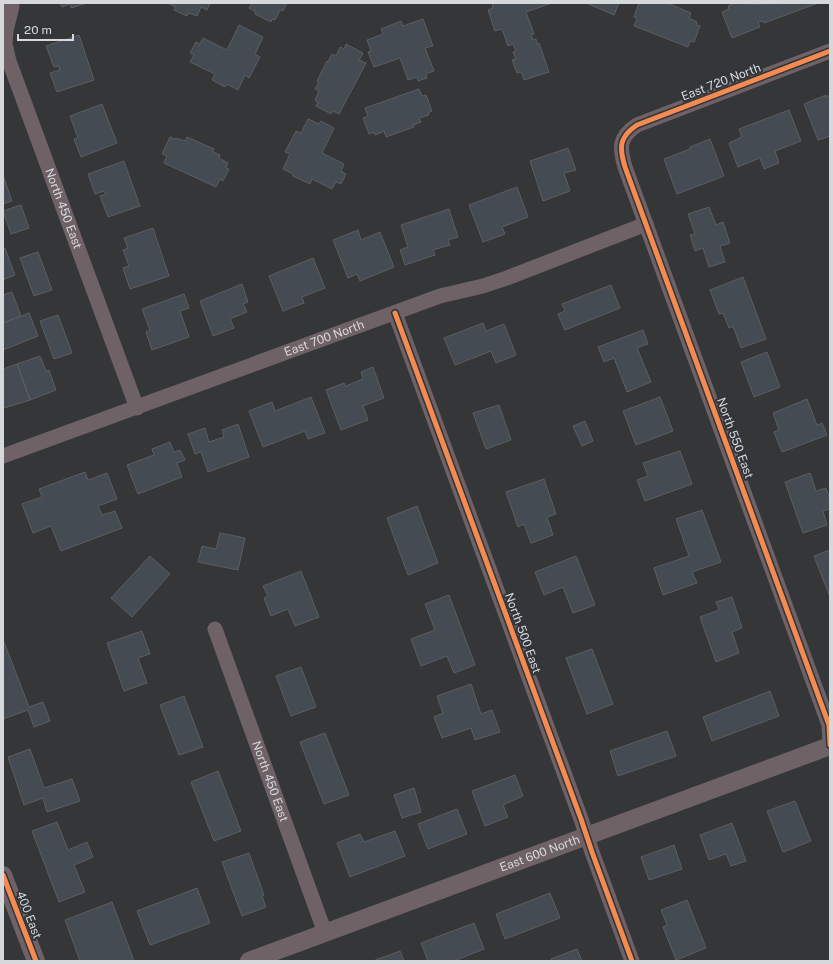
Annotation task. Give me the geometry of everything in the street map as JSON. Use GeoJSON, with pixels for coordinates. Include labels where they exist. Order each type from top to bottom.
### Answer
{"type":"FeatureCollection","features":[{"type":"Feature","properties":{"kind":"street","name":"North 450 East"},"geometry":{"type":"LineString","coordinates":[[7,5],[5,44],[9,61],[137,408]]}},
{"type":"Feature","properties":{"kind":"street","name":"East 720 North"},"geometry":{"type":"LineString","coordinates":[[623,139],[628,132],[637,125],[830,51]]}},
{"type":"Feature","properties":{"kind":"street","name":"North 550 East"},"geometry":{"type":"LineString","coordinates":[[623,139],[621,155],[826,718],[830,745]]}},
{"type":"Feature","properties":{"kind":"street","name":"East 700 North"},"geometry":{"type":"LineString","coordinates":[[3,456],[440,296],[483,286],[506,278],[646,224]]}},
{"type":"Feature","properties":{"kind":"street","name":"North 500 East"},"geometry":{"type":"LineString","coordinates":[[395,312],[632,961]]}},
{"type":"Feature","properties":{"kind":"street","name":"North 450 East"},"geometry":{"type":"LineString","coordinates":[[216,629],[325,932]]}},
{"type":"Feature","properties":{"kind":"street","name":"East 600 North"},"geometry":{"type":"LineString","coordinates":[[249,961],[586,837],[830,745]]}},
{"type":"Feature","properties":{"kind":"street","name":"400 East"},"geometry":{"type":"LineString","coordinates":[[3,876],[36,961]]}},
{"type":"Feature","properties":{"kind":"building"},"geometry":{"type":"Polygon","coordinates":[[[60,3],[87,3],[71,8],[70,4],[62,7],[60,3]]]}},
{"type":"Feature","properties":{"kind":"building"},"geometry":{"type":"Polygon","coordinates":[[[168,3],[210,3],[207,10],[201,7],[197,16],[189,13],[187,16],[174,10],[175,7],[168,3]]]}},
{"type":"Feature","properties":{"kind":"building"},"geometry":{"type":"Polygon","coordinates":[[[252,3],[287,3],[283,11],[280,10],[275,20],[272,19],[271,22],[255,14],[256,12],[249,8],[252,3]]]}},
{"type":"Feature","properties":{"kind":"building"},"geometry":{"type":"Polygon","coordinates":[[[492,3],[552,3],[526,12],[534,34],[531,35],[533,40],[536,39],[537,44],[539,43],[549,72],[524,80],[521,72],[517,73],[512,60],[516,59],[513,52],[516,51],[513,44],[508,46],[502,29],[495,31],[488,10],[493,8],[492,3]]]}},
{"type":"Feature","properties":{"kind":"building"},"geometry":{"type":"Polygon","coordinates":[[[586,3],[619,3],[614,15],[586,3]]]}},
{"type":"Feature","properties":{"kind":"building"},"geometry":{"type":"Polygon","coordinates":[[[639,3],[667,3],[691,13],[689,18],[697,22],[696,25],[700,26],[694,42],[690,41],[688,47],[634,26],[637,18],[634,17],[639,3]]]}},
{"type":"Feature","properties":{"kind":"building"},"geometry":{"type":"Polygon","coordinates":[[[735,3],[818,3],[764,23],[763,21],[758,22],[760,27],[732,38],[722,12],[729,9],[728,6],[735,3]]]}},
{"type":"Feature","properties":{"kind":"building"},"geometry":{"type":"Polygon","coordinates":[[[423,19],[433,46],[425,48],[434,71],[426,74],[427,78],[418,81],[417,77],[408,80],[400,58],[374,67],[368,52],[371,51],[367,40],[383,34],[381,29],[401,21],[403,26],[423,19]]]}},
{"type":"Feature","properties":{"kind":"building"},"geometry":{"type":"Polygon","coordinates":[[[239,25],[263,37],[255,54],[260,57],[249,78],[245,75],[238,90],[227,84],[225,87],[212,80],[215,74],[190,62],[194,55],[190,53],[196,42],[200,44],[203,38],[227,50],[239,25]]]}},
{"type":"Feature","properties":{"kind":"building"},"geometry":{"type":"Polygon","coordinates":[[[79,35],[94,80],[57,92],[50,73],[60,70],[59,66],[54,67],[46,46],[79,35]]]}},
{"type":"Feature","properties":{"kind":"building"},"geometry":{"type":"Polygon","coordinates":[[[346,44],[363,53],[359,60],[366,63],[339,114],[333,111],[331,114],[316,106],[318,102],[315,100],[319,91],[315,89],[319,82],[317,81],[327,61],[328,62],[332,54],[336,56],[340,47],[344,49],[346,44]]]}},
{"type":"Feature","properties":{"kind":"building"},"geometry":{"type":"Polygon","coordinates":[[[419,89],[422,96],[426,95],[432,111],[428,113],[429,115],[419,118],[421,122],[413,125],[414,127],[386,137],[384,131],[375,135],[374,132],[369,134],[363,118],[368,116],[365,108],[419,89]]]}},
{"type":"Feature","properties":{"kind":"building"},"geometry":{"type":"Polygon","coordinates":[[[826,95],[826,97],[830,95],[830,136],[818,140],[804,104],[826,95]]]}},
{"type":"Feature","properties":{"kind":"building"},"geometry":{"type":"Polygon","coordinates":[[[102,104],[117,143],[81,157],[74,139],[78,138],[70,116],[102,104]]]}},
{"type":"Feature","properties":{"kind":"building"},"geometry":{"type":"Polygon","coordinates":[[[789,110],[801,141],[775,151],[779,163],[764,169],[760,158],[738,167],[729,143],[742,137],[739,129],[789,110]]]}},
{"type":"Feature","properties":{"kind":"building"},"geometry":{"type":"Polygon","coordinates":[[[308,119],[319,124],[321,121],[334,128],[322,153],[344,164],[341,171],[346,174],[341,184],[336,182],[332,189],[312,179],[310,184],[293,176],[293,174],[283,169],[290,154],[285,152],[296,131],[301,133],[308,119]]]}},
{"type":"Feature","properties":{"kind":"building"},"geometry":{"type":"Polygon","coordinates":[[[170,137],[185,141],[187,137],[214,149],[213,152],[220,155],[219,158],[228,163],[226,168],[229,169],[223,181],[220,179],[216,187],[164,163],[167,156],[162,154],[170,137]]]}},
{"type":"Feature","properties":{"kind":"building"},"geometry":{"type":"Polygon","coordinates":[[[710,139],[724,176],[677,194],[664,159],[710,139]]]}},
{"type":"Feature","properties":{"kind":"building"},"geometry":{"type":"Polygon","coordinates":[[[568,148],[576,170],[564,173],[570,191],[543,201],[530,161],[568,148]]]}},
{"type":"Feature","properties":{"kind":"building"},"geometry":{"type":"Polygon","coordinates":[[[124,161],[140,206],[108,217],[100,196],[106,194],[104,191],[95,194],[88,174],[124,161]]]}},
{"type":"Feature","properties":{"kind":"building"},"geometry":{"type":"Polygon","coordinates":[[[3,175],[12,201],[3,204],[3,175]]]}},
{"type":"Feature","properties":{"kind":"building"},"geometry":{"type":"Polygon","coordinates":[[[517,187],[528,217],[502,227],[505,234],[483,242],[469,205],[517,187]]]}},
{"type":"Feature","properties":{"kind":"building"},"geometry":{"type":"Polygon","coordinates":[[[21,205],[29,228],[11,234],[3,211],[21,205]]]}},
{"type":"Feature","properties":{"kind":"building"},"geometry":{"type":"Polygon","coordinates":[[[709,207],[716,225],[723,222],[730,243],[720,246],[725,262],[709,267],[703,248],[695,251],[690,235],[695,234],[688,214],[709,207]]]}},
{"type":"Feature","properties":{"kind":"building"},"geometry":{"type":"Polygon","coordinates":[[[449,209],[458,237],[448,240],[450,245],[433,250],[435,255],[405,265],[400,250],[408,247],[401,225],[449,209]]]}},
{"type":"Feature","properties":{"kind":"building"},"geometry":{"type":"Polygon","coordinates":[[[153,228],[169,276],[130,289],[123,268],[129,266],[123,250],[128,248],[124,238],[153,228]]]}},
{"type":"Feature","properties":{"kind":"building"},"geometry":{"type":"Polygon","coordinates":[[[358,230],[361,240],[380,232],[394,267],[360,281],[357,274],[348,278],[333,240],[358,230]]]}},
{"type":"Feature","properties":{"kind":"building"},"geometry":{"type":"Polygon","coordinates":[[[5,248],[15,275],[3,280],[3,249],[5,248]]]}},
{"type":"Feature","properties":{"kind":"building"},"geometry":{"type":"Polygon","coordinates":[[[38,252],[52,290],[34,296],[20,258],[38,252]]]}},
{"type":"Feature","properties":{"kind":"building"},"geometry":{"type":"Polygon","coordinates":[[[313,258],[325,288],[302,297],[304,303],[283,311],[269,276],[313,258]]]}},
{"type":"Feature","properties":{"kind":"building"},"geometry":{"type":"Polygon","coordinates":[[[743,277],[766,339],[741,348],[733,326],[729,328],[723,313],[719,314],[710,290],[743,277]]]}},
{"type":"Feature","properties":{"kind":"building"},"geometry":{"type":"Polygon","coordinates":[[[242,284],[248,302],[243,304],[247,312],[230,319],[234,328],[213,336],[200,301],[242,284]]]}},
{"type":"Feature","properties":{"kind":"building"},"geometry":{"type":"Polygon","coordinates":[[[611,285],[620,308],[565,330],[558,314],[565,311],[562,304],[611,285]]]}},
{"type":"Feature","properties":{"kind":"building"},"geometry":{"type":"Polygon","coordinates":[[[12,292],[21,316],[3,323],[3,295],[12,292]]]}},
{"type":"Feature","properties":{"kind":"building"},"geometry":{"type":"Polygon","coordinates":[[[184,294],[189,308],[180,311],[189,337],[152,350],[146,332],[150,330],[142,309],[184,294]]]}},
{"type":"Feature","properties":{"kind":"building"},"geometry":{"type":"Polygon","coordinates":[[[29,313],[38,336],[3,350],[3,323],[29,313]]]}},
{"type":"Feature","properties":{"kind":"building"},"geometry":{"type":"Polygon","coordinates":[[[58,315],[72,353],[54,359],[40,321],[58,315]]]}},
{"type":"Feature","properties":{"kind":"building"},"geometry":{"type":"Polygon","coordinates":[[[483,323],[486,331],[504,324],[516,355],[496,363],[491,351],[455,365],[444,338],[483,323]]]}},
{"type":"Feature","properties":{"kind":"building"},"geometry":{"type":"Polygon","coordinates":[[[643,330],[648,344],[637,348],[651,382],[627,392],[614,358],[604,362],[598,347],[643,330]]]}},
{"type":"Feature","properties":{"kind":"building"},"geometry":{"type":"Polygon","coordinates":[[[767,352],[780,387],[754,397],[741,362],[767,352]]]}},
{"type":"Feature","properties":{"kind":"building"},"geometry":{"type":"Polygon","coordinates":[[[40,356],[46,371],[49,370],[56,390],[30,400],[17,364],[40,356]]]}},
{"type":"Feature","properties":{"kind":"building"},"geometry":{"type":"Polygon","coordinates":[[[17,364],[30,400],[4,408],[3,369],[17,364]]]}},
{"type":"Feature","properties":{"kind":"building"},"geometry":{"type":"Polygon","coordinates":[[[373,367],[384,398],[363,406],[368,420],[341,430],[326,390],[344,383],[346,386],[363,379],[361,372],[373,367]]]}},
{"type":"Feature","properties":{"kind":"building"},"geometry":{"type":"Polygon","coordinates":[[[311,397],[325,433],[308,439],[305,431],[263,447],[249,411],[272,402],[275,411],[311,397]]]}},
{"type":"Feature","properties":{"kind":"building"},"geometry":{"type":"Polygon","coordinates":[[[660,397],[673,431],[636,445],[623,411],[660,397]]]}},
{"type":"Feature","properties":{"kind":"building"},"geometry":{"type":"Polygon","coordinates":[[[807,399],[817,425],[822,423],[827,435],[782,452],[774,432],[779,430],[773,413],[807,399]]]}},
{"type":"Feature","properties":{"kind":"building"},"geometry":{"type":"Polygon","coordinates":[[[499,405],[511,440],[486,449],[473,413],[499,405]]]}},
{"type":"Feature","properties":{"kind":"building"},"geometry":{"type":"Polygon","coordinates":[[[585,421],[593,441],[582,446],[573,426],[585,421]]]}},
{"type":"Feature","properties":{"kind":"building"},"geometry":{"type":"Polygon","coordinates":[[[238,424],[249,457],[208,472],[201,452],[195,454],[188,434],[205,428],[209,442],[224,437],[222,430],[238,424]]]}},
{"type":"Feature","properties":{"kind":"building"},"geometry":{"type":"Polygon","coordinates":[[[170,442],[174,452],[180,450],[185,460],[177,463],[182,477],[138,494],[127,465],[154,455],[152,449],[170,442]]]}},
{"type":"Feature","properties":{"kind":"building"},"geometry":{"type":"Polygon","coordinates":[[[680,451],[692,484],[645,501],[637,480],[648,476],[643,463],[680,451]]]}},
{"type":"Feature","properties":{"kind":"building"},"geometry":{"type":"Polygon","coordinates":[[[85,472],[88,480],[107,473],[117,499],[98,506],[102,515],[115,511],[122,528],[61,551],[51,526],[33,533],[22,504],[42,497],[39,489],[85,472]]]}},
{"type":"Feature","properties":{"kind":"building"},"geometry":{"type":"Polygon","coordinates":[[[810,473],[816,491],[826,488],[830,500],[830,509],[823,511],[827,525],[803,533],[785,482],[810,473]]]}},
{"type":"Feature","properties":{"kind":"building"},"geometry":{"type":"Polygon","coordinates":[[[544,479],[556,514],[547,517],[553,535],[531,543],[524,524],[518,527],[506,492],[544,479]]]}},
{"type":"Feature","properties":{"kind":"building"},"geometry":{"type":"Polygon","coordinates":[[[417,506],[438,563],[408,575],[387,518],[417,506]]]}},
{"type":"Feature","properties":{"kind":"building"},"geometry":{"type":"Polygon","coordinates":[[[702,510],[721,562],[692,572],[697,583],[663,595],[654,568],[689,556],[676,519],[702,510]]]}},
{"type":"Feature","properties":{"kind":"building"},"geometry":{"type":"Polygon","coordinates":[[[220,533],[245,538],[238,570],[198,562],[202,546],[216,549],[220,533]]]}},
{"type":"Feature","properties":{"kind":"building"},"geometry":{"type":"Polygon","coordinates":[[[830,550],[830,597],[814,556],[830,550]]]}},
{"type":"Feature","properties":{"kind":"building"},"geometry":{"type":"Polygon","coordinates":[[[150,556],[170,574],[132,617],[111,598],[150,556]]]}},
{"type":"Feature","properties":{"kind":"building"},"geometry":{"type":"Polygon","coordinates":[[[576,556],[595,605],[573,613],[563,587],[544,595],[535,572],[576,556]]]}},
{"type":"Feature","properties":{"kind":"building"},"geometry":{"type":"Polygon","coordinates":[[[301,571],[319,617],[295,626],[288,609],[271,616],[264,598],[268,596],[263,586],[301,571]]]}},
{"type":"Feature","properties":{"kind":"building"},"geometry":{"type":"Polygon","coordinates":[[[449,595],[475,665],[454,673],[447,656],[421,666],[411,639],[435,630],[425,604],[449,595]]]}},
{"type":"Feature","properties":{"kind":"building"},"geometry":{"type":"Polygon","coordinates":[[[732,597],[742,628],[732,632],[739,653],[716,662],[700,617],[719,610],[716,602],[732,597]]]}},
{"type":"Feature","properties":{"kind":"building"},"geometry":{"type":"Polygon","coordinates":[[[142,631],[150,654],[138,658],[147,683],[124,691],[107,643],[142,631]]]}},
{"type":"Feature","properties":{"kind":"building"},"geometry":{"type":"Polygon","coordinates":[[[3,642],[29,707],[43,702],[50,721],[34,727],[28,710],[3,719],[3,642]]]}},
{"type":"Feature","properties":{"kind":"building"},"geometry":{"type":"Polygon","coordinates":[[[592,649],[613,704],[587,714],[566,658],[592,649]]]}},
{"type":"Feature","properties":{"kind":"building"},"geometry":{"type":"Polygon","coordinates":[[[301,667],[316,707],[291,716],[276,676],[301,667]]]}},
{"type":"Feature","properties":{"kind":"building"},"geometry":{"type":"Polygon","coordinates":[[[471,684],[481,714],[492,710],[500,732],[475,740],[471,728],[442,738],[434,717],[443,713],[437,696],[471,684]]]}},
{"type":"Feature","properties":{"kind":"building"},"geometry":{"type":"Polygon","coordinates":[[[770,691],[779,716],[712,741],[703,717],[770,691]]]}},
{"type":"Feature","properties":{"kind":"building"},"geometry":{"type":"Polygon","coordinates":[[[184,696],[203,747],[179,755],[160,705],[184,696]]]}},
{"type":"Feature","properties":{"kind":"building"},"geometry":{"type":"Polygon","coordinates":[[[667,731],[676,756],[618,776],[610,751],[667,731]]]}},
{"type":"Feature","properties":{"kind":"building"},"geometry":{"type":"Polygon","coordinates":[[[325,733],[349,795],[324,804],[300,742],[325,733]]]}},
{"type":"Feature","properties":{"kind":"building"},"geometry":{"type":"Polygon","coordinates":[[[30,749],[44,788],[72,779],[80,801],[47,812],[43,798],[24,805],[8,757],[30,749]]]}},
{"type":"Feature","properties":{"kind":"building"},"geometry":{"type":"Polygon","coordinates":[[[218,771],[241,831],[214,841],[191,782],[218,771]]]}},
{"type":"Feature","properties":{"kind":"building"},"geometry":{"type":"Polygon","coordinates":[[[515,775],[523,796],[503,805],[508,817],[485,826],[472,791],[515,775]]]}},
{"type":"Feature","properties":{"kind":"building"},"geometry":{"type":"Polygon","coordinates":[[[414,788],[421,812],[402,818],[394,795],[414,788]]]}},
{"type":"Feature","properties":{"kind":"building"},"geometry":{"type":"Polygon","coordinates":[[[795,801],[811,841],[783,852],[767,811],[795,801]]]}},
{"type":"Feature","properties":{"kind":"building"},"geometry":{"type":"Polygon","coordinates":[[[457,809],[467,834],[428,849],[418,824],[457,809]]]}},
{"type":"Feature","properties":{"kind":"building"},"geometry":{"type":"Polygon","coordinates":[[[57,822],[68,850],[87,842],[93,857],[74,865],[85,892],[59,902],[32,831],[57,822]]]}},
{"type":"Feature","properties":{"kind":"building"},"geometry":{"type":"Polygon","coordinates":[[[732,823],[746,861],[731,866],[726,854],[709,860],[700,835],[732,823]]]}},
{"type":"Feature","properties":{"kind":"building"},"geometry":{"type":"Polygon","coordinates":[[[395,831],[405,856],[350,877],[337,843],[360,834],[364,842],[395,831]]]}},
{"type":"Feature","properties":{"kind":"building"},"geometry":{"type":"Polygon","coordinates":[[[674,845],[682,869],[649,880],[641,857],[674,845]]]}},
{"type":"Feature","properties":{"kind":"building"},"geometry":{"type":"Polygon","coordinates":[[[249,853],[264,895],[262,896],[266,907],[242,916],[222,862],[249,853]]]}},
{"type":"Feature","properties":{"kind":"building"},"geometry":{"type":"Polygon","coordinates":[[[197,888],[210,923],[150,945],[137,911],[197,888]]]}},
{"type":"Feature","properties":{"kind":"building"},"geometry":{"type":"Polygon","coordinates":[[[550,893],[560,918],[505,939],[496,914],[550,893]]]}},
{"type":"Feature","properties":{"kind":"building"},"geometry":{"type":"Polygon","coordinates":[[[687,900],[706,948],[676,960],[663,927],[667,925],[661,910],[687,900]]]}},
{"type":"Feature","properties":{"kind":"building"},"geometry":{"type":"Polygon","coordinates":[[[112,902],[134,961],[80,961],[65,920],[112,902]]]}},
{"type":"Feature","properties":{"kind":"building"},"geometry":{"type":"Polygon","coordinates":[[[474,923],[484,949],[454,961],[428,961],[421,943],[474,923]]]}},
{"type":"Feature","properties":{"kind":"building"},"geometry":{"type":"Polygon","coordinates":[[[577,949],[582,961],[552,961],[551,959],[577,949]]]}},
{"type":"Feature","properties":{"kind":"building"},"geometry":{"type":"Polygon","coordinates":[[[400,951],[404,961],[373,961],[400,951]]]}},
{"type":"Feature","properties":{"kind":"cycle path"},"geometry":{"type":"LineString","coordinates":[[830,51],[637,125],[631,129],[624,138],[621,148],[625,167],[829,725],[830,745]]}},
{"type":"Feature","properties":{"kind":"cycle path"},"geometry":{"type":"LineString","coordinates":[[395,313],[632,961]]}},
{"type":"Feature","properties":{"kind":"cycle path"},"geometry":{"type":"LineString","coordinates":[[3,875],[36,961]]}}]}
